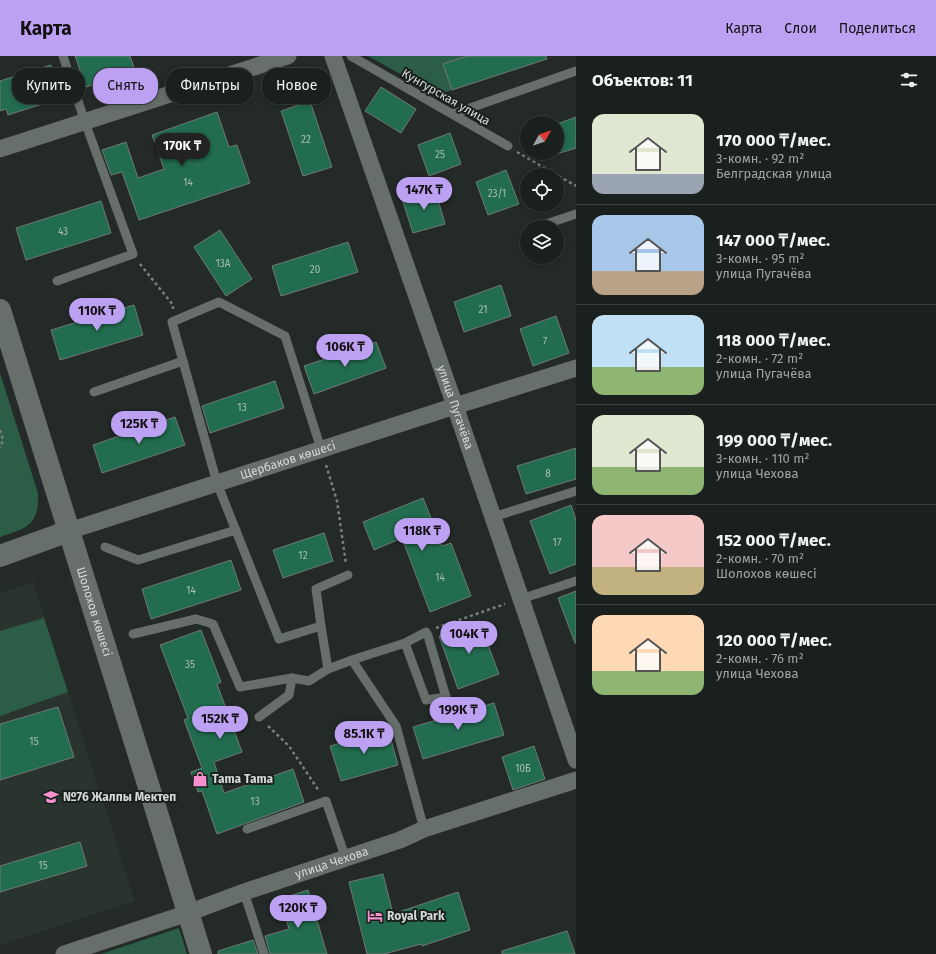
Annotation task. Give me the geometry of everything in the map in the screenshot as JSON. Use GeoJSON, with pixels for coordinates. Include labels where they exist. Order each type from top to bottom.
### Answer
{"type":"FeatureCollection","features":[{"type":"Feature","properties":{"kind":"main road","name":"Шолохов көшесі"},"geometry":{"type":"LineString","coordinates":[[0,310],[200,954]]}},
{"type":"Feature","properties":{"kind":"main road","name":"Щербаков көшесі"},"geometry":{"type":"LineString","coordinates":[[0,556],[69,531]]}},
{"type":"Feature","properties":{"kind":"street"},"geometry":{"type":"LineString","coordinates":[[0,149],[288,56]]}},
{"type":"Feature","properties":{"kind":"street","name":"улица Пугачёва"},"geometry":{"type":"LineString","coordinates":[[333,56],[576,760]]}},
{"type":"Feature","properties":{"kind":"street","name":"Щербаков көшесі"},"geometry":{"type":"LineString","coordinates":[[69,531],[576,368]]}},
{"type":"Feature","properties":{"kind":"street","name":"улица Чехова"},"geometry":{"type":"LineString","coordinates":[[64,954],[188,913],[244,892],[346,859],[400,840],[424,829],[576,780]]}},
{"type":"Feature","properties":{"kind":"lane"},"geometry":{"type":"LineString","coordinates":[[57,281],[133,254],[85,122],[64,56]]}},
{"type":"Feature","properties":{"kind":"lane","name":"Кунгурская улица"},"geometry":{"type":"LineString","coordinates":[[351,56],[508,146]]}},
{"type":"Feature","properties":{"kind":"lane"},"geometry":{"type":"LineString","coordinates":[[453,114],[576,71]]}},
{"type":"Feature","properties":{"kind":"lane"},"geometry":{"type":"LineString","coordinates":[[558,220],[576,214]]}},
{"type":"Feature","properties":{"kind":"lane"},"geometry":{"type":"LineString","coordinates":[[321,449],[285,336],[219,302],[172,322],[217,483],[280,639],[321,626]]}},
{"type":"Feature","properties":{"kind":"lane"},"geometry":{"type":"LineString","coordinates":[[94,392],[183,361]]}},
{"type":"Feature","properties":{"kind":"lane"},"geometry":{"type":"LineString","coordinates":[[493,517],[576,491]]}},
{"type":"Feature","properties":{"kind":"lane"},"geometry":{"type":"LineString","coordinates":[[104,547],[138,560],[236,530]]}},
{"type":"Feature","properties":{"kind":"lane"},"geometry":{"type":"LineString","coordinates":[[328,670],[316,589],[348,575]]}},
{"type":"Feature","properties":{"kind":"lane"},"geometry":{"type":"LineString","coordinates":[[521,599],[576,581]]}},
{"type":"Feature","properties":{"kind":"lane"},"geometry":{"type":"LineString","coordinates":[[133,634],[196,619],[213,624],[240,687],[292,678],[309,681],[328,670],[352,660],[405,643],[426,632],[446,697],[426,700],[405,643]]}},
{"type":"Feature","properties":{"kind":"lane"},"geometry":{"type":"LineString","coordinates":[[352,660],[396,726],[424,829]]}},
{"type":"Feature","properties":{"kind":"lane"},"geometry":{"type":"LineString","coordinates":[[259,717],[289,695],[292,678]]}},
{"type":"Feature","properties":{"kind":"lane"},"geometry":{"type":"LineString","coordinates":[[247,829],[326,801],[346,859]]}},
{"type":"Feature","properties":{"kind":"lane"},"geometry":{"type":"LineString","coordinates":[[244,892],[264,954]]}},
{"type":"Feature","properties":{"kind":"path"},"geometry":{"type":"LineString","coordinates":[[508,146],[576,186]]}},
{"type":"Feature","properties":{"kind":"path"},"geometry":{"type":"LineString","coordinates":[[133,254],[173,305],[172,322]]}},
{"type":"Feature","properties":{"kind":"path"},"geometry":{"type":"LineString","coordinates":[[0,430],[3,440],[0,448]]}},
{"type":"Feature","properties":{"kind":"path"},"geometry":{"type":"LineString","coordinates":[[321,449],[337,501],[348,575]]}},
{"type":"Feature","properties":{"kind":"path"},"geometry":{"type":"LineString","coordinates":[[426,632],[521,599]]}},
{"type":"Feature","properties":{"kind":"path"},"geometry":{"type":"LineString","coordinates":[[259,717],[289,746],[326,801]]}},
{"type":"Feature","properties":{"kind":"shaded area","name":"№76 Жалпы Мектеп"},"geometry":{"type":"Polygon","coordinates":[[[33,582],[135,901],[0,945],[0,593],[33,582]]]}},
{"type":"Feature","properties":{"kind":"green space"},"geometry":{"type":"Polygon","coordinates":[[[368,56],[467,56],[443,64],[452,90],[438,95],[368,56]]]}},
{"type":"Feature","properties":{"kind":"green space"},"geometry":{"type":"Polygon","coordinates":[[[0,373],[38,493],[38,504],[35,516],[28,525],[18,531],[0,537],[0,373]]]}},
{"type":"Feature","properties":{"kind":"green space"},"geometry":{"type":"Polygon","coordinates":[[[44,618],[68,692],[0,716],[0,631],[44,618]]]}},
{"type":"Feature","properties":{"kind":"green space"},"geometry":{"type":"Polygon","coordinates":[[[179,928],[187,954],[101,954],[179,928]]]}},
{"type":"Feature","properties":{"kind":"building"},"geometry":{"type":"Polygon","coordinates":[[[75,56],[130,56],[134,68],[93,68],[93,85],[86,87],[85,68],[79,68],[75,56]]]}},
{"type":"Feature","properties":{"kind":"building"},"geometry":{"type":"Polygon","coordinates":[[[467,56],[546,56],[547,59],[452,90],[443,64],[467,56]]]}},
{"type":"Feature","properties":{"kind":"building"},"geometry":{"type":"Polygon","coordinates":[[[51,65],[52,68],[41,68],[51,65]]]}},
{"type":"Feature","properties":{"kind":"building"},"geometry":{"type":"Polygon","coordinates":[[[12,77],[12,104],[42,104],[8,115],[6,109],[0,111],[0,81],[12,77]]]}},
{"type":"Feature","properties":{"kind":"building"},"geometry":{"type":"Polygon","coordinates":[[[381,87],[416,109],[401,133],[365,111],[381,87]]]}},
{"type":"Feature","properties":{"kind":"building"},"geometry":{"type":"Polygon","coordinates":[[[301,104],[311,104],[332,167],[303,176],[281,111],[301,104]]]}},
{"type":"Feature","properties":{"kind":"building"},"geometry":{"type":"Polygon","coordinates":[[[217,112],[229,147],[237,145],[250,183],[139,220],[122,172],[111,175],[102,150],[126,142],[138,178],[164,169],[152,135],[217,112]]]}},
{"type":"Feature","properties":{"kind":"building"},"geometry":{"type":"Polygon","coordinates":[[[576,117],[576,148],[564,152],[564,121],[576,117]]]}},
{"type":"Feature","properties":{"kind":"building"},"geometry":{"type":"Polygon","coordinates":[[[450,133],[461,164],[429,176],[418,145],[450,133]]]}},
{"type":"Feature","properties":{"kind":"building"},"geometry":{"type":"Polygon","coordinates":[[[506,170],[519,204],[488,215],[476,182],[506,170]]]}},
{"type":"Feature","properties":{"kind":"building"},"geometry":{"type":"Polygon","coordinates":[[[435,189],[445,224],[413,233],[402,199],[435,189]]]}},
{"type":"Feature","properties":{"kind":"building"},"geometry":{"type":"Polygon","coordinates":[[[101,201],[111,233],[26,260],[16,228],[101,201]]]}},
{"type":"Feature","properties":{"kind":"building"},"geometry":{"type":"Polygon","coordinates":[[[220,230],[252,279],[226,296],[194,247],[220,230]]]}},
{"type":"Feature","properties":{"kind":"building"},"geometry":{"type":"Polygon","coordinates":[[[348,242],[358,272],[281,296],[272,266],[348,242]]]}},
{"type":"Feature","properties":{"kind":"building"},"geometry":{"type":"Polygon","coordinates":[[[501,285],[511,316],[464,332],[454,302],[501,285]]]}},
{"type":"Feature","properties":{"kind":"building"},"geometry":{"type":"Polygon","coordinates":[[[134,305],[143,335],[60,360],[51,330],[134,305]]]}},
{"type":"Feature","properties":{"kind":"building"},"geometry":{"type":"Polygon","coordinates":[[[556,316],[569,353],[533,366],[520,329],[556,316]]]}},
{"type":"Feature","properties":{"kind":"building"},"geometry":{"type":"Polygon","coordinates":[[[376,342],[386,368],[314,394],[304,366],[376,342]]]}},
{"type":"Feature","properties":{"kind":"building"},"geometry":{"type":"Polygon","coordinates":[[[275,381],[284,408],[210,433],[202,406],[275,381]]]}},
{"type":"Feature","properties":{"kind":"building"},"geometry":{"type":"Polygon","coordinates":[[[175,417],[185,445],[102,473],[93,445],[175,417]]]}},
{"type":"Feature","properties":{"kind":"building"},"geometry":{"type":"Polygon","coordinates":[[[576,448],[576,479],[526,494],[517,466],[576,448]]]}},
{"type":"Feature","properties":{"kind":"building"},"geometry":{"type":"Polygon","coordinates":[[[423,498],[442,546],[451,543],[471,596],[430,612],[402,538],[374,550],[363,522],[423,498]]]}},
{"type":"Feature","properties":{"kind":"building"},"geometry":{"type":"Polygon","coordinates":[[[571,505],[576,520],[576,564],[550,574],[530,521],[571,505]]]}},
{"type":"Feature","properties":{"kind":"building"},"geometry":{"type":"Polygon","coordinates":[[[324,533],[333,561],[283,578],[273,550],[324,533]]]}},
{"type":"Feature","properties":{"kind":"building"},"geometry":{"type":"Polygon","coordinates":[[[231,560],[241,590],[151,619],[142,589],[231,560]]]}},
{"type":"Feature","properties":{"kind":"building"},"geometry":{"type":"Polygon","coordinates":[[[576,591],[576,643],[575,643],[558,598],[576,591]]]}},
{"type":"Feature","properties":{"kind":"building"},"geometry":{"type":"Polygon","coordinates":[[[479,621],[499,674],[458,689],[439,636],[479,621]]]}},
{"type":"Feature","properties":{"kind":"building"},"geometry":{"type":"Polygon","coordinates":[[[201,630],[221,682],[217,684],[242,752],[214,762],[224,793],[293,769],[304,802],[217,834],[202,791],[198,792],[191,772],[202,768],[184,720],[188,718],[160,645],[201,630]]]}},
{"type":"Feature","properties":{"kind":"building"},"geometry":{"type":"Polygon","coordinates":[[[494,703],[504,735],[423,759],[413,727],[494,703]]]}},
{"type":"Feature","properties":{"kind":"building"},"geometry":{"type":"Polygon","coordinates":[[[58,707],[74,757],[0,780],[0,724],[58,707]]]}},
{"type":"Feature","properties":{"kind":"building"},"geometry":{"type":"Polygon","coordinates":[[[388,729],[398,765],[341,781],[330,746],[388,729]]]}},
{"type":"Feature","properties":{"kind":"building"},"geometry":{"type":"Polygon","coordinates":[[[534,746],[545,779],[513,790],[502,757],[534,746]]]}},
{"type":"Feature","properties":{"kind":"building"},"geometry":{"type":"Polygon","coordinates":[[[80,842],[87,866],[0,892],[0,866],[80,842]]]}},
{"type":"Feature","properties":{"kind":"building"},"geometry":{"type":"Polygon","coordinates":[[[383,874],[393,914],[458,892],[470,930],[422,946],[421,944],[384,954],[367,954],[349,882],[383,874]]]}},
{"type":"Feature","properties":{"kind":"building"},"geometry":{"type":"Polygon","coordinates":[[[308,890],[327,954],[270,954],[265,936],[289,929],[280,899],[308,890]]]}},
{"type":"Feature","properties":{"kind":"building"},"geometry":{"type":"Polygon","coordinates":[[[567,931],[575,954],[502,954],[502,951],[567,931]]]}},
{"type":"Feature","properties":{"kind":"building"},"geometry":{"type":"Polygon","coordinates":[[[253,940],[258,954],[218,954],[218,951],[253,940]]]}},
{"type":"Feature","properties":{"kind":"place","name":"Tama Tama"},"geometry":{"type":"Point","coordinates":[200,779]}},
{"type":"Feature","properties":{"kind":"place","name":"№76 Жалпы Мектеп"},"geometry":{"type":"Point","coordinates":[51,797]}},
{"type":"Feature","properties":{"kind":"place","name":"Royal Park"},"geometry":{"type":"Point","coordinates":[375,916]}}]}
